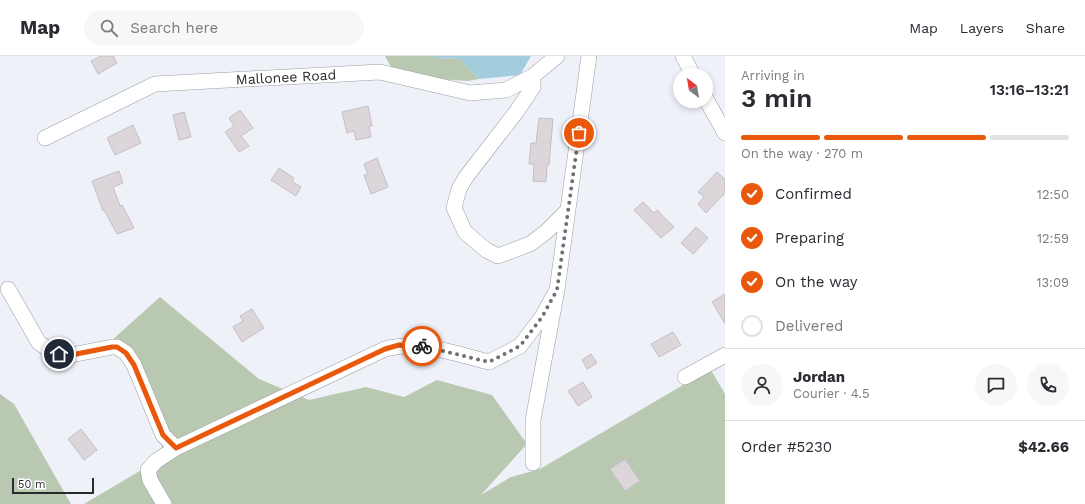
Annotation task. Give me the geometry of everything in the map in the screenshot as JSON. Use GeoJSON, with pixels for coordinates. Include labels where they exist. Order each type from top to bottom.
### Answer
{"type":"FeatureCollection","features":[{"type":"Feature","properties":{"kind":"street","name":"Mallonee Road"},"geometry":{"type":"LineString","coordinates":[[45,138],[155,84],[380,72],[470,93],[506,90],[533,76],[557,56]]}},
{"type":"Feature","properties":{"kind":"street"},"geometry":{"type":"LineString","coordinates":[[533,463],[533,420],[557,290],[590,56]]}},
{"type":"Feature","properties":{"kind":"street"},"geometry":{"type":"LineString","coordinates":[[683,56],[689,68]]}},
{"type":"Feature","properties":{"kind":"street"},"geometry":{"type":"LineString","coordinates":[[533,76],[533,87],[517,111],[466,177],[459,189],[454,208],[465,232],[486,250],[498,256],[530,244],[546,232],[568,210]]}},
{"type":"Feature","properties":{"kind":"street"},"geometry":{"type":"LineString","coordinates":[[711,108],[725,133]]}},
{"type":"Feature","properties":{"kind":"street"},"geometry":{"type":"LineString","coordinates":[[8,289],[39,343],[53,352],[66,356],[117,347],[126,353],[134,365],[163,435],[176,448]]}},
{"type":"Feature","properties":{"kind":"street"},"geometry":{"type":"LineString","coordinates":[[164,504],[150,480],[148,470],[156,461],[176,448],[385,349],[399,345],[422,346],[489,362],[520,346],[542,317],[557,290]]}},
{"type":"Feature","properties":{"kind":"street"},"geometry":{"type":"LineString","coordinates":[[685,377],[725,355]]}},
{"type":"Feature","properties":{"kind":"green space"},"geometry":{"type":"Polygon","coordinates":[[[385,56],[434,56],[435,58],[460,59],[479,79],[468,81],[396,76],[385,56]]]}},
{"type":"Feature","properties":{"kind":"green space"},"geometry":{"type":"Polygon","coordinates":[[[160,297],[259,379],[309,400],[366,387],[404,397],[437,380],[492,395],[527,444],[481,495],[511,477],[540,469],[711,370],[725,394],[725,504],[84,504],[165,456],[142,381],[111,341],[160,297]]]}},
{"type":"Feature","properties":{"kind":"green space"},"geometry":{"type":"Polygon","coordinates":[[[0,394],[14,404],[71,504],[0,504],[0,394]]]}},
{"type":"Feature","properties":{"kind":"water"},"geometry":{"type":"Polygon","coordinates":[[[434,56],[531,56],[520,75],[479,79],[460,59],[434,58],[434,56]]]}},
{"type":"Feature","properties":{"kind":"building"},"geometry":{"type":"Polygon","coordinates":[[[101,56],[113,56],[117,63],[98,74],[91,61],[101,56]]]}},
{"type":"Feature","properties":{"kind":"building"},"geometry":{"type":"Polygon","coordinates":[[[368,106],[372,126],[369,126],[371,137],[356,140],[354,131],[347,133],[342,112],[368,106]]]}},
{"type":"Feature","properties":{"kind":"building"},"geometry":{"type":"Polygon","coordinates":[[[240,110],[253,128],[241,136],[249,146],[239,152],[225,132],[234,126],[229,118],[240,110]]]}},
{"type":"Feature","properties":{"kind":"building"},"geometry":{"type":"Polygon","coordinates":[[[184,112],[191,137],[179,140],[173,115],[184,112]]]}},
{"type":"Feature","properties":{"kind":"building"},"geometry":{"type":"Polygon","coordinates":[[[539,118],[553,119],[546,182],[533,181],[534,164],[529,164],[531,143],[536,143],[539,118]]]}},
{"type":"Feature","properties":{"kind":"building"},"geometry":{"type":"Polygon","coordinates":[[[133,125],[141,143],[115,155],[107,138],[133,125]]]}},
{"type":"Feature","properties":{"kind":"building"},"geometry":{"type":"Polygon","coordinates":[[[377,158],[388,187],[371,194],[364,175],[368,174],[364,164],[377,158]]]}},
{"type":"Feature","properties":{"kind":"building"},"geometry":{"type":"Polygon","coordinates":[[[279,168],[294,178],[292,181],[301,187],[296,196],[271,180],[279,168]]]}},
{"type":"Feature","properties":{"kind":"building"},"geometry":{"type":"Polygon","coordinates":[[[119,171],[123,183],[113,187],[120,206],[122,205],[134,228],[117,234],[104,210],[103,211],[92,181],[119,171]]]}},
{"type":"Feature","properties":{"kind":"building"},"geometry":{"type":"Polygon","coordinates":[[[717,172],[725,179],[725,193],[706,213],[698,204],[704,197],[698,192],[717,172]]]}},
{"type":"Feature","properties":{"kind":"building"},"geometry":{"type":"Polygon","coordinates":[[[643,202],[654,213],[657,210],[674,227],[661,238],[634,210],[643,202]]]}},
{"type":"Feature","properties":{"kind":"building"},"geometry":{"type":"Polygon","coordinates":[[[696,227],[708,238],[693,254],[681,243],[696,227]]]}},
{"type":"Feature","properties":{"kind":"building"},"geometry":{"type":"Polygon","coordinates":[[[725,294],[725,324],[712,302],[725,294]]]}},
{"type":"Feature","properties":{"kind":"building"},"geometry":{"type":"Polygon","coordinates":[[[252,309],[264,328],[242,342],[233,327],[243,321],[240,316],[252,309]]]}},
{"type":"Feature","properties":{"kind":"building"},"geometry":{"type":"Polygon","coordinates":[[[673,332],[681,345],[659,357],[651,344],[673,332]]]}},
{"type":"Feature","properties":{"kind":"building"},"geometry":{"type":"Polygon","coordinates":[[[591,354],[597,363],[587,369],[582,360],[591,354]]]}},
{"type":"Feature","properties":{"kind":"building"},"geometry":{"type":"Polygon","coordinates":[[[583,382],[592,397],[578,406],[568,391],[583,382]]]}},
{"type":"Feature","properties":{"kind":"building"},"geometry":{"type":"Polygon","coordinates":[[[81,429],[97,450],[84,460],[68,439],[81,429]]]}},
{"type":"Feature","properties":{"kind":"building"},"geometry":{"type":"Polygon","coordinates":[[[625,459],[640,481],[625,491],[610,469],[625,459]]]}},
{"type":"Feature","properties":{"kind":"way so far"},"geometry":{"type":"LineString","coordinates":[[422,346],[489,362],[520,346],[542,317],[557,290],[579,133]]}},
{"type":"Feature","properties":{"kind":"route"},"geometry":{"type":"LineString","coordinates":[[59,354],[66,356],[107,347],[117,347],[126,353],[134,365],[163,435],[176,448],[385,349],[399,345],[422,346]]}}]}
